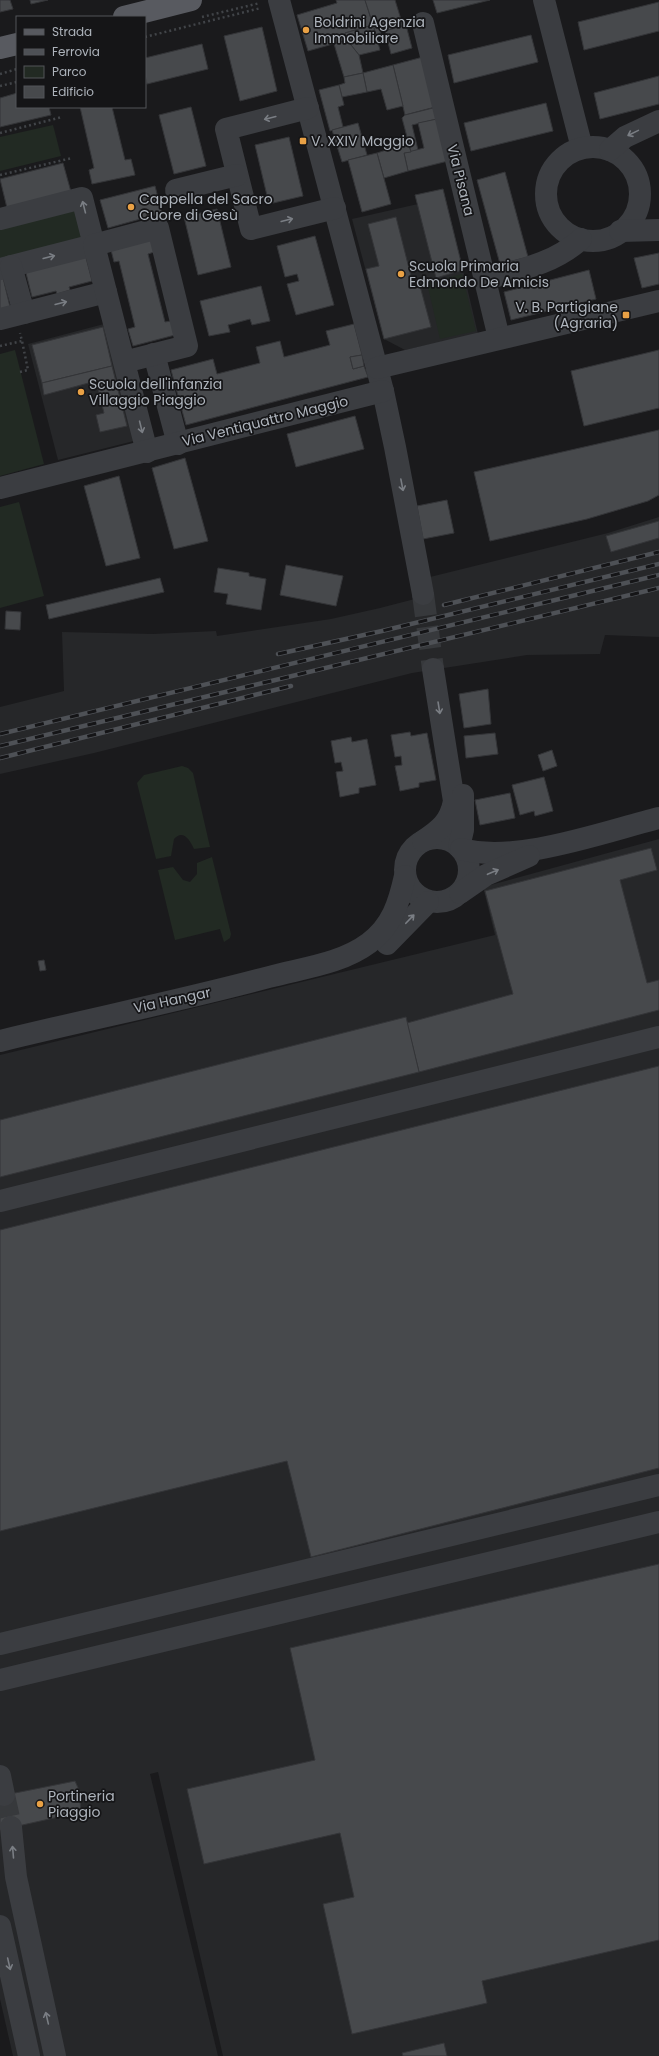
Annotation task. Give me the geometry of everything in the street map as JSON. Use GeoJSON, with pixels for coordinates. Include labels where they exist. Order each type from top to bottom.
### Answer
{"type":"FeatureCollection","features":[{"type":"Feature","properties":{"kind":"main road"},"geometry":{"type":"LineString","coordinates":[[129,16],[186,5]]}},
{"type":"Feature","properties":{"kind":"main road"},"geometry":{"type":"LineString","coordinates":[[0,48],[16,44]]}},
{"type":"Feature","properties":{"kind":"street"},"geometry":{"type":"LineString","coordinates":[[544,0],[582,148]]}},
{"type":"Feature","properties":{"kind":"street"},"geometry":{"type":"LineString","coordinates":[[274,2],[308,108],[383,391],[423,594]]}},
{"type":"Feature","properties":{"kind":"street","name":"Via Pisana"},"geometry":{"type":"LineString","coordinates":[[423,23],[500,338]]}},
{"type":"Feature","properties":{"kind":"street"},"geometry":{"type":"LineString","coordinates":[[308,108],[226,129],[251,229],[335,208]]}},
{"type":"Feature","properties":{"kind":"street"},"geometry":{"type":"LineString","coordinates":[[610,150],[625,137],[659,121]]}},
{"type":"Feature","properties":{"kind":"street"},"geometry":{"type":"LineString","coordinates":[[595,147],[610,150],[623,158],[633,169],[638,182],[639,203],[632,220],[620,231],[603,239],[580,239],[567,232],[555,221],[549,210],[546,196],[550,176],[562,159],[582,148],[595,147]]}},
{"type":"Feature","properties":{"kind":"street"},"geometry":{"type":"LineString","coordinates":[[176,190],[237,175]]}},
{"type":"Feature","properties":{"kind":"street"},"geometry":{"type":"LineString","coordinates":[[0,219],[82,198],[147,452]]}},
{"type":"Feature","properties":{"kind":"street"},"geometry":{"type":"LineString","coordinates":[[639,203],[659,223]]}},
{"type":"Feature","properties":{"kind":"street"},"geometry":{"type":"LineString","coordinates":[[537,265],[551,237],[555,221]]}},
{"type":"Feature","properties":{"kind":"street"},"geometry":{"type":"LineString","coordinates":[[24,313],[5,267],[158,228],[187,346],[124,362]]}},
{"type":"Feature","properties":{"kind":"street"},"geometry":{"type":"LineString","coordinates":[[620,231],[659,230]]}},
{"type":"Feature","properties":{"kind":"street"},"geometry":{"type":"LineString","coordinates":[[485,279],[537,265],[562,253],[580,239]]}},
{"type":"Feature","properties":{"kind":"street"},"geometry":{"type":"LineString","coordinates":[[0,319],[106,292]]}},
{"type":"Feature","properties":{"kind":"street"},"geometry":{"type":"LineString","coordinates":[[377,368],[659,301]]}},
{"type":"Feature","properties":{"kind":"street"},"geometry":{"type":"LineString","coordinates":[[154,354],[178,444]]}},
{"type":"Feature","properties":{"kind":"street","name":"Via Ventiquattro Maggio"},"geometry":{"type":"LineString","coordinates":[[0,488],[383,391]]}},
{"type":"Feature","properties":{"kind":"street"},"geometry":{"type":"LineString","coordinates":[[434,669],[454,802],[452,812],[443,828],[422,842],[409,855],[406,861],[405,876],[412,891],[428,902],[444,902],[486,875],[551,846]]}},
{"type":"Feature","properties":{"kind":"street"},"geometry":{"type":"LineString","coordinates":[[460,893],[468,879],[469,868],[466,856],[460,848],[464,820],[462,778]]}},
{"type":"Feature","properties":{"kind":"street"},"geometry":{"type":"LineString","coordinates":[[422,842],[430,839],[443,839],[460,848],[478,853],[518,852],[551,846],[659,818]]}},
{"type":"Feature","properties":{"kind":"street","name":"Via Hangar"},"geometry":{"type":"LineString","coordinates":[[0,1041],[99,1016],[215,991],[344,958],[368,944],[389,922],[399,901],[405,876]]}},
{"type":"Feature","properties":{"kind":"street","name":"Via Hangar"},"geometry":{"type":"LineString","coordinates":[[344,958],[356,959],[366,957],[381,948],[428,902]]}},
{"type":"Feature","properties":{"kind":"street"},"geometry":{"type":"LineString","coordinates":[[0,1201],[659,1037]]}},
{"type":"Feature","properties":{"kind":"street"},"geometry":{"type":"LineString","coordinates":[[0,1644],[659,1485]]}},
{"type":"Feature","properties":{"kind":"street"},"geometry":{"type":"LineString","coordinates":[[0,1680],[659,1522]]}},
{"type":"Feature","properties":{"kind":"street"},"geometry":{"type":"LineString","coordinates":[[11,1827],[16,1877],[55,2056]]}},
{"type":"Feature","properties":{"kind":"street"},"geometry":{"type":"LineString","coordinates":[[0,1926],[30,2056]]}},
{"type":"Feature","properties":{"kind":"path"},"geometry":{"type":"LineString","coordinates":[[186,5],[274,2]]}},
{"type":"Feature","properties":{"kind":"path"},"geometry":{"type":"LineString","coordinates":[[146,37],[274,2]]}},
{"type":"Feature","properties":{"kind":"path"},"geometry":{"type":"LineString","coordinates":[[0,74],[16,69]]}},
{"type":"Feature","properties":{"kind":"path"},"geometry":{"type":"LineString","coordinates":[[0,86],[16,82]]}},
{"type":"Feature","properties":{"kind":"path"},"geometry":{"type":"LineString","coordinates":[[0,133],[62,117]]}},
{"type":"Feature","properties":{"kind":"path"},"geometry":{"type":"LineString","coordinates":[[0,175],[72,158]]}},
{"type":"Feature","properties":{"kind":"path"},"geometry":{"type":"LineString","coordinates":[[20,372],[28,370],[22,341]]}},
{"type":"Feature","properties":{"kind":"shaded area","name":"Scuola Primaria Edmondo De Amicis"},"geometry":{"type":"Polygon","coordinates":[[[418,204],[436,278],[463,270],[478,334],[405,350],[384,339],[352,219],[418,204]]]}},
{"type":"Feature","properties":{"kind":"shaded area","name":"Scuola dell'infanzia Villaggio Piaggio"},"geometry":{"type":"Polygon","coordinates":[[[104,324],[134,441],[58,460],[28,344],[104,324]]]}},
{"type":"Feature","properties":{"kind":"shaded area"},"geometry":{"type":"Polygon","coordinates":[[[659,517],[659,637],[605,635],[600,654],[527,655],[412,673],[94,753],[0,774],[0,707],[64,691],[62,632],[153,634],[216,631],[217,636],[331,619],[434,594],[430,577],[608,533],[659,517]]]}},
{"type":"Feature","properties":{"kind":"shaded area"},"geometry":{"type":"Polygon","coordinates":[[[659,839],[659,2056],[223,2056],[158,1772],[150,1774],[218,2056],[13,2056],[0,1999],[0,1055],[495,935],[483,887],[659,839]]]}},
{"type":"Feature","properties":{"kind":"green space"},"geometry":{"type":"Polygon","coordinates":[[[53,125],[61,156],[0,171],[0,137],[53,125]]]}},
{"type":"Feature","properties":{"kind":"green space"},"geometry":{"type":"Polygon","coordinates":[[[75,206],[84,241],[0,263],[0,225],[75,206]]]}},
{"type":"Feature","properties":{"kind":"green space"},"geometry":{"type":"Polygon","coordinates":[[[462,274],[476,331],[440,339],[427,283],[462,274]]]}},
{"type":"Feature","properties":{"kind":"green space"},"geometry":{"type":"Polygon","coordinates":[[[15,350],[44,464],[0,476],[0,354],[15,350]]]}},
{"type":"Feature","properties":{"kind":"green space"},"geometry":{"type":"Polygon","coordinates":[[[19,502],[44,596],[0,608],[0,507],[19,502]]]}},
{"type":"Feature","properties":{"kind":"green space"},"geometry":{"type":"Polygon","coordinates":[[[182,766],[188,768],[193,773],[210,847],[194,849],[186,837],[180,835],[174,839],[171,856],[156,859],[137,783],[144,775],[182,766]]]}},
{"type":"Feature","properties":{"kind":"green space"},"geometry":{"type":"Polygon","coordinates":[[[212,857],[231,934],[230,938],[224,942],[220,929],[175,940],[158,870],[173,867],[183,880],[190,882],[197,874],[197,863],[212,857]]]}},
{"type":"Feature","properties":{"kind":"building"},"geometry":{"type":"Polygon","coordinates":[[[0,0],[10,0],[13,9],[0,12],[0,0]]]}},
{"type":"Feature","properties":{"kind":"building"},"geometry":{"type":"Polygon","coordinates":[[[30,0],[48,0],[31,4],[30,0]]]}},
{"type":"Feature","properties":{"kind":"building"},"geometry":{"type":"Polygon","coordinates":[[[336,0],[365,0],[373,25],[345,33],[347,40],[308,51],[297,15],[337,3],[336,0]]]}},
{"type":"Feature","properties":{"kind":"building"},"geometry":{"type":"Polygon","coordinates":[[[365,0],[395,0],[403,26],[380,32],[382,36],[377,37],[365,0]]]}},
{"type":"Feature","properties":{"kind":"building"},"geometry":{"type":"Polygon","coordinates":[[[433,0],[490,0],[437,13],[433,0]]]}},
{"type":"Feature","properties":{"kind":"building"},"geometry":{"type":"Polygon","coordinates":[[[659,2],[659,31],[584,50],[578,22],[659,2]]]}},
{"type":"Feature","properties":{"kind":"building"},"geometry":{"type":"Polygon","coordinates":[[[373,25],[380,50],[359,55],[347,40],[345,33],[373,25]]]}},
{"type":"Feature","properties":{"kind":"building"},"geometry":{"type":"Polygon","coordinates":[[[406,25],[412,48],[391,54],[385,31],[406,25]]]}},
{"type":"Feature","properties":{"kind":"building"},"geometry":{"type":"Polygon","coordinates":[[[262,27],[277,91],[240,101],[224,36],[262,27]]]}},
{"type":"Feature","properties":{"kind":"building"},"geometry":{"type":"Polygon","coordinates":[[[531,35],[538,62],[454,83],[448,55],[531,35]]]}},
{"type":"Feature","properties":{"kind":"building"},"geometry":{"type":"Polygon","coordinates":[[[347,40],[359,55],[363,73],[344,77],[334,44],[347,40]]]}},
{"type":"Feature","properties":{"kind":"building"},"geometry":{"type":"Polygon","coordinates":[[[202,44],[208,69],[147,84],[146,58],[202,44]]]}},
{"type":"Feature","properties":{"kind":"building"},"geometry":{"type":"Polygon","coordinates":[[[423,57],[435,107],[405,115],[393,65],[423,57]]]}},
{"type":"Feature","properties":{"kind":"building"},"geometry":{"type":"Polygon","coordinates":[[[393,65],[403,106],[387,110],[381,89],[367,92],[363,73],[393,65]]]}},
{"type":"Feature","properties":{"kind":"building"},"geometry":{"type":"Polygon","coordinates":[[[363,73],[367,92],[342,97],[339,85],[345,83],[344,77],[363,73]]]}},
{"type":"Feature","properties":{"kind":"building"},"geometry":{"type":"Polygon","coordinates":[[[659,76],[659,104],[600,119],[594,93],[659,76]]]}},
{"type":"Feature","properties":{"kind":"building"},"geometry":{"type":"Polygon","coordinates":[[[339,85],[344,105],[338,107],[343,127],[330,131],[319,90],[339,85]]]}},
{"type":"Feature","properties":{"kind":"building"},"geometry":{"type":"Polygon","coordinates":[[[16,93],[16,108],[49,108],[51,115],[0,127],[0,98],[16,93]]]}},
{"type":"Feature","properties":{"kind":"building"},"geometry":{"type":"Polygon","coordinates":[[[546,103],[553,131],[471,151],[464,123],[546,103]]]}},
{"type":"Feature","properties":{"kind":"building"},"geometry":{"type":"Polygon","coordinates":[[[191,107],[206,166],[174,174],[159,115],[191,107]]]}},
{"type":"Feature","properties":{"kind":"building"},"geometry":{"type":"Polygon","coordinates":[[[80,108],[112,108],[125,160],[131,159],[135,175],[92,184],[89,170],[94,168],[80,108]]]}},
{"type":"Feature","properties":{"kind":"building"},"geometry":{"type":"Polygon","coordinates":[[[433,108],[437,119],[412,125],[418,150],[411,152],[402,118],[405,115],[433,108]]]}},
{"type":"Feature","properties":{"kind":"building"},"geometry":{"type":"Polygon","coordinates":[[[437,119],[448,161],[408,171],[404,153],[424,148],[418,123],[437,119]]]}},
{"type":"Feature","properties":{"kind":"building"},"geometry":{"type":"Polygon","coordinates":[[[358,123],[367,155],[342,162],[332,130],[358,123]]]}},
{"type":"Feature","properties":{"kind":"building"},"geometry":{"type":"Polygon","coordinates":[[[289,137],[303,196],[269,204],[255,145],[289,137]]]}},
{"type":"Feature","properties":{"kind":"building"},"geometry":{"type":"Polygon","coordinates":[[[408,143],[411,152],[404,153],[408,171],[384,178],[377,153],[408,143]]]}},
{"type":"Feature","properties":{"kind":"building"},"geometry":{"type":"Polygon","coordinates":[[[377,153],[391,204],[362,212],[348,160],[377,153]]]}},
{"type":"Feature","properties":{"kind":"building"},"geometry":{"type":"Polygon","coordinates":[[[63,163],[71,192],[7,208],[0,179],[63,163]]]}},
{"type":"Feature","properties":{"kind":"building"},"geometry":{"type":"Polygon","coordinates":[[[505,172],[528,257],[500,264],[477,180],[505,172]]]}},
{"type":"Feature","properties":{"kind":"building","name":"Cappella del Sacro Cuore di Gesù"},"geometry":{"type":"Polygon","coordinates":[[[155,186],[162,213],[108,228],[100,200],[155,186]]]}},
{"type":"Feature","properties":{"kind":"building"},"geometry":{"type":"Polygon","coordinates":[[[443,189],[463,270],[436,278],[415,195],[443,189]]]}},
{"type":"Feature","properties":{"kind":"building"},"geometry":{"type":"Polygon","coordinates":[[[217,209],[231,267],[198,275],[184,217],[217,209]]]}},
{"type":"Feature","properties":{"kind":"building"},"geometry":{"type":"Polygon","coordinates":[[[396,217],[414,288],[420,286],[431,327],[384,339],[366,269],[379,266],[368,224],[396,217]]]}},
{"type":"Feature","properties":{"kind":"building"},"geometry":{"type":"Polygon","coordinates":[[[150,236],[154,252],[148,254],[165,322],[171,321],[175,335],[133,346],[128,329],[135,327],[119,261],[114,262],[110,246],[150,236]]]}},
{"type":"Feature","properties":{"kind":"building"},"geometry":{"type":"Polygon","coordinates":[[[315,236],[334,305],[296,315],[287,284],[299,281],[297,274],[285,277],[277,246],[315,236]]]}},
{"type":"Feature","properties":{"kind":"building"},"geometry":{"type":"Polygon","coordinates":[[[659,253],[659,284],[642,288],[634,258],[659,253]]]}},
{"type":"Feature","properties":{"kind":"building"},"geometry":{"type":"Polygon","coordinates":[[[85,254],[92,281],[69,287],[70,290],[57,294],[56,291],[32,297],[25,269],[85,254]]]}},
{"type":"Feature","properties":{"kind":"building"},"geometry":{"type":"Polygon","coordinates":[[[589,270],[596,299],[511,320],[504,292],[589,270]]]}},
{"type":"Feature","properties":{"kind":"building"},"geometry":{"type":"Polygon","coordinates":[[[3,278],[11,311],[0,314],[0,279],[3,278]]]}},
{"type":"Feature","properties":{"kind":"building"},"geometry":{"type":"Polygon","coordinates":[[[261,286],[270,321],[252,325],[250,319],[228,325],[230,332],[209,336],[200,301],[261,286]]]}},
{"type":"Feature","properties":{"kind":"building"},"geometry":{"type":"Polygon","coordinates":[[[354,324],[362,355],[350,357],[353,369],[364,366],[368,377],[186,425],[171,370],[213,359],[217,374],[260,363],[256,347],[280,341],[284,357],[330,345],[326,331],[354,324]]]}},
{"type":"Feature","properties":{"kind":"building"},"geometry":{"type":"Polygon","coordinates":[[[103,327],[112,366],[42,383],[32,345],[103,327]]]}},
{"type":"Feature","properties":{"kind":"building"},"geometry":{"type":"Polygon","coordinates":[[[659,350],[659,408],[584,426],[571,371],[659,350]]]}},
{"type":"Feature","properties":{"kind":"building"},"geometry":{"type":"Polygon","coordinates":[[[362,355],[364,366],[353,369],[350,357],[362,355]]]}},
{"type":"Feature","properties":{"kind":"building"},"geometry":{"type":"Polygon","coordinates":[[[112,366],[127,426],[100,432],[96,415],[104,413],[96,381],[44,395],[42,383],[112,366]]]}},
{"type":"Feature","properties":{"kind":"building"},"geometry":{"type":"Polygon","coordinates":[[[355,416],[364,449],[296,467],[287,434],[355,416]]]}},
{"type":"Feature","properties":{"kind":"building"},"geometry":{"type":"Polygon","coordinates":[[[659,430],[659,495],[648,501],[587,519],[490,541],[474,472],[659,430]]]}},
{"type":"Feature","properties":{"kind":"building"},"geometry":{"type":"Polygon","coordinates":[[[185,458],[208,541],[174,549],[152,468],[185,458]]]}},
{"type":"Feature","properties":{"kind":"building"},"geometry":{"type":"Polygon","coordinates":[[[119,476],[140,558],[106,566],[84,486],[119,476]]]}},
{"type":"Feature","properties":{"kind":"building"},"geometry":{"type":"Polygon","coordinates":[[[447,500],[454,533],[423,539],[417,506],[447,500]]]}},
{"type":"Feature","properties":{"kind":"building"},"geometry":{"type":"Polygon","coordinates":[[[659,521],[659,538],[611,552],[606,536],[659,521]]]}},
{"type":"Feature","properties":{"kind":"building"},"geometry":{"type":"Polygon","coordinates":[[[286,565],[343,576],[336,606],[280,595],[286,565]]]}},
{"type":"Feature","properties":{"kind":"building"},"geometry":{"type":"Polygon","coordinates":[[[218,568],[249,573],[249,576],[266,579],[261,610],[226,604],[228,594],[214,592],[218,568]]]}},
{"type":"Feature","properties":{"kind":"building"},"geometry":{"type":"Polygon","coordinates":[[[160,578],[164,592],[49,619],[46,605],[160,578]]]}},
{"type":"Feature","properties":{"kind":"building"},"geometry":{"type":"Polygon","coordinates":[[[6,611],[21,612],[20,630],[5,629],[6,611]]]}},
{"type":"Feature","properties":{"kind":"building"},"geometry":{"type":"Polygon","coordinates":[[[488,689],[491,724],[464,728],[459,694],[488,689]]]}},
{"type":"Feature","properties":{"kind":"building"},"geometry":{"type":"Polygon","coordinates":[[[410,732],[411,736],[427,733],[436,780],[419,783],[419,787],[400,791],[395,766],[402,765],[401,756],[395,757],[391,735],[410,732]]]}},
{"type":"Feature","properties":{"kind":"building"},"geometry":{"type":"Polygon","coordinates":[[[495,733],[498,754],[466,758],[464,736],[495,733]]]}},
{"type":"Feature","properties":{"kind":"building"},"geometry":{"type":"Polygon","coordinates":[[[351,737],[352,742],[367,739],[376,785],[359,788],[359,793],[340,797],[336,772],[343,771],[341,762],[335,763],[331,741],[351,737]]]}},
{"type":"Feature","properties":{"kind":"building"},"geometry":{"type":"Polygon","coordinates":[[[552,750],[557,766],[543,771],[538,755],[552,750]]]}},
{"type":"Feature","properties":{"kind":"building"},"geometry":{"type":"Polygon","coordinates":[[[544,777],[553,811],[535,816],[534,811],[520,815],[512,785],[544,777]]]}},
{"type":"Feature","properties":{"kind":"building"},"geometry":{"type":"Polygon","coordinates":[[[510,793],[515,818],[480,825],[475,800],[510,793]]]}},
{"type":"Feature","properties":{"kind":"building"},"geometry":{"type":"Polygon","coordinates":[[[651,848],[657,870],[620,880],[647,983],[659,980],[659,1010],[419,1072],[407,1023],[513,994],[485,891],[651,848]]]}},
{"type":"Feature","properties":{"kind":"building"},"geometry":{"type":"Polygon","coordinates":[[[44,960],[46,970],[40,971],[38,961],[44,960]]]}},
{"type":"Feature","properties":{"kind":"building"},"geometry":{"type":"Polygon","coordinates":[[[406,1017],[419,1072],[0,1177],[0,1120],[406,1017]]]}},
{"type":"Feature","properties":{"kind":"building"},"geometry":{"type":"Polygon","coordinates":[[[659,1066],[659,1468],[311,1557],[287,1461],[0,1531],[0,1230],[659,1066]]]}},
{"type":"Feature","properties":{"kind":"building"},"geometry":{"type":"Polygon","coordinates":[[[659,1564],[659,1940],[482,1981],[487,2003],[352,2034],[323,1904],[354,1897],[340,1833],[204,1864],[187,1789],[315,1760],[290,1648],[659,1564]]]}},
{"type":"Feature","properties":{"kind":"building","name":"Portineria Piaggio"},"geometry":{"type":"Polygon","coordinates":[[[75,1781],[79,1790],[81,1812],[0,1830],[0,1796],[75,1781]]]}},
{"type":"Feature","properties":{"kind":"building"},"geometry":{"type":"Polygon","coordinates":[[[444,2043],[447,2056],[403,2056],[402,2053],[444,2043]]]}},
{"type":"Feature","properties":{"kind":"tunnel"},"geometry":{"type":"LineString","coordinates":[[423,594],[433,669]]}},
{"type":"Feature","properties":{"kind":"tunnel"},"geometry":{"type":"LineString","coordinates":[[4,1795],[11,1827]]}},
{"type":"Feature","properties":{"kind":"railway"},"geometry":{"type":"LineString","coordinates":[[444,605],[659,552]]}},
{"type":"Feature","properties":{"kind":"railway"},"geometry":{"type":"LineString","coordinates":[[278,654],[382,631],[659,564]]}},
{"type":"Feature","properties":{"kind":"railway"},"geometry":{"type":"LineString","coordinates":[[0,734],[659,575]]}},
{"type":"Feature","properties":{"kind":"railway"},"geometry":{"type":"LineString","coordinates":[[0,746],[659,588]]}},
{"type":"Feature","properties":{"kind":"railway"},"geometry":{"type":"LineString","coordinates":[[0,758],[291,686]]}},
{"type":"Feature","properties":{"kind":"place","name":"Boldrini Agenzia Immobiliare"},"geometry":{"type":"Point","coordinates":[306,30]}},
{"type":"Feature","properties":{"kind":"place","name":"V. XXIV Maggio"},"geometry":{"type":"Point","coordinates":[303,141]}},
{"type":"Feature","properties":{"kind":"place","name":"Cappella del Sacro Cuore di Gesù"},"geometry":{"type":"Point","coordinates":[131,207]}},
{"type":"Feature","properties":{"kind":"place","name":"Scuola Primaria Edmondo De Amicis"},"geometry":{"type":"Point","coordinates":[401,274]}},
{"type":"Feature","properties":{"kind":"place","name":"V. B. Partigiane (Agraria)"},"geometry":{"type":"Point","coordinates":[626,315]}},
{"type":"Feature","properties":{"kind":"place","name":"Scuola dell'infanzia Villaggio Piaggio"},"geometry":{"type":"Point","coordinates":[81,392]}},
{"type":"Feature","properties":{"kind":"place","name":"Portineria Piaggio"},"geometry":{"type":"Point","coordinates":[40,1804]}}]}
